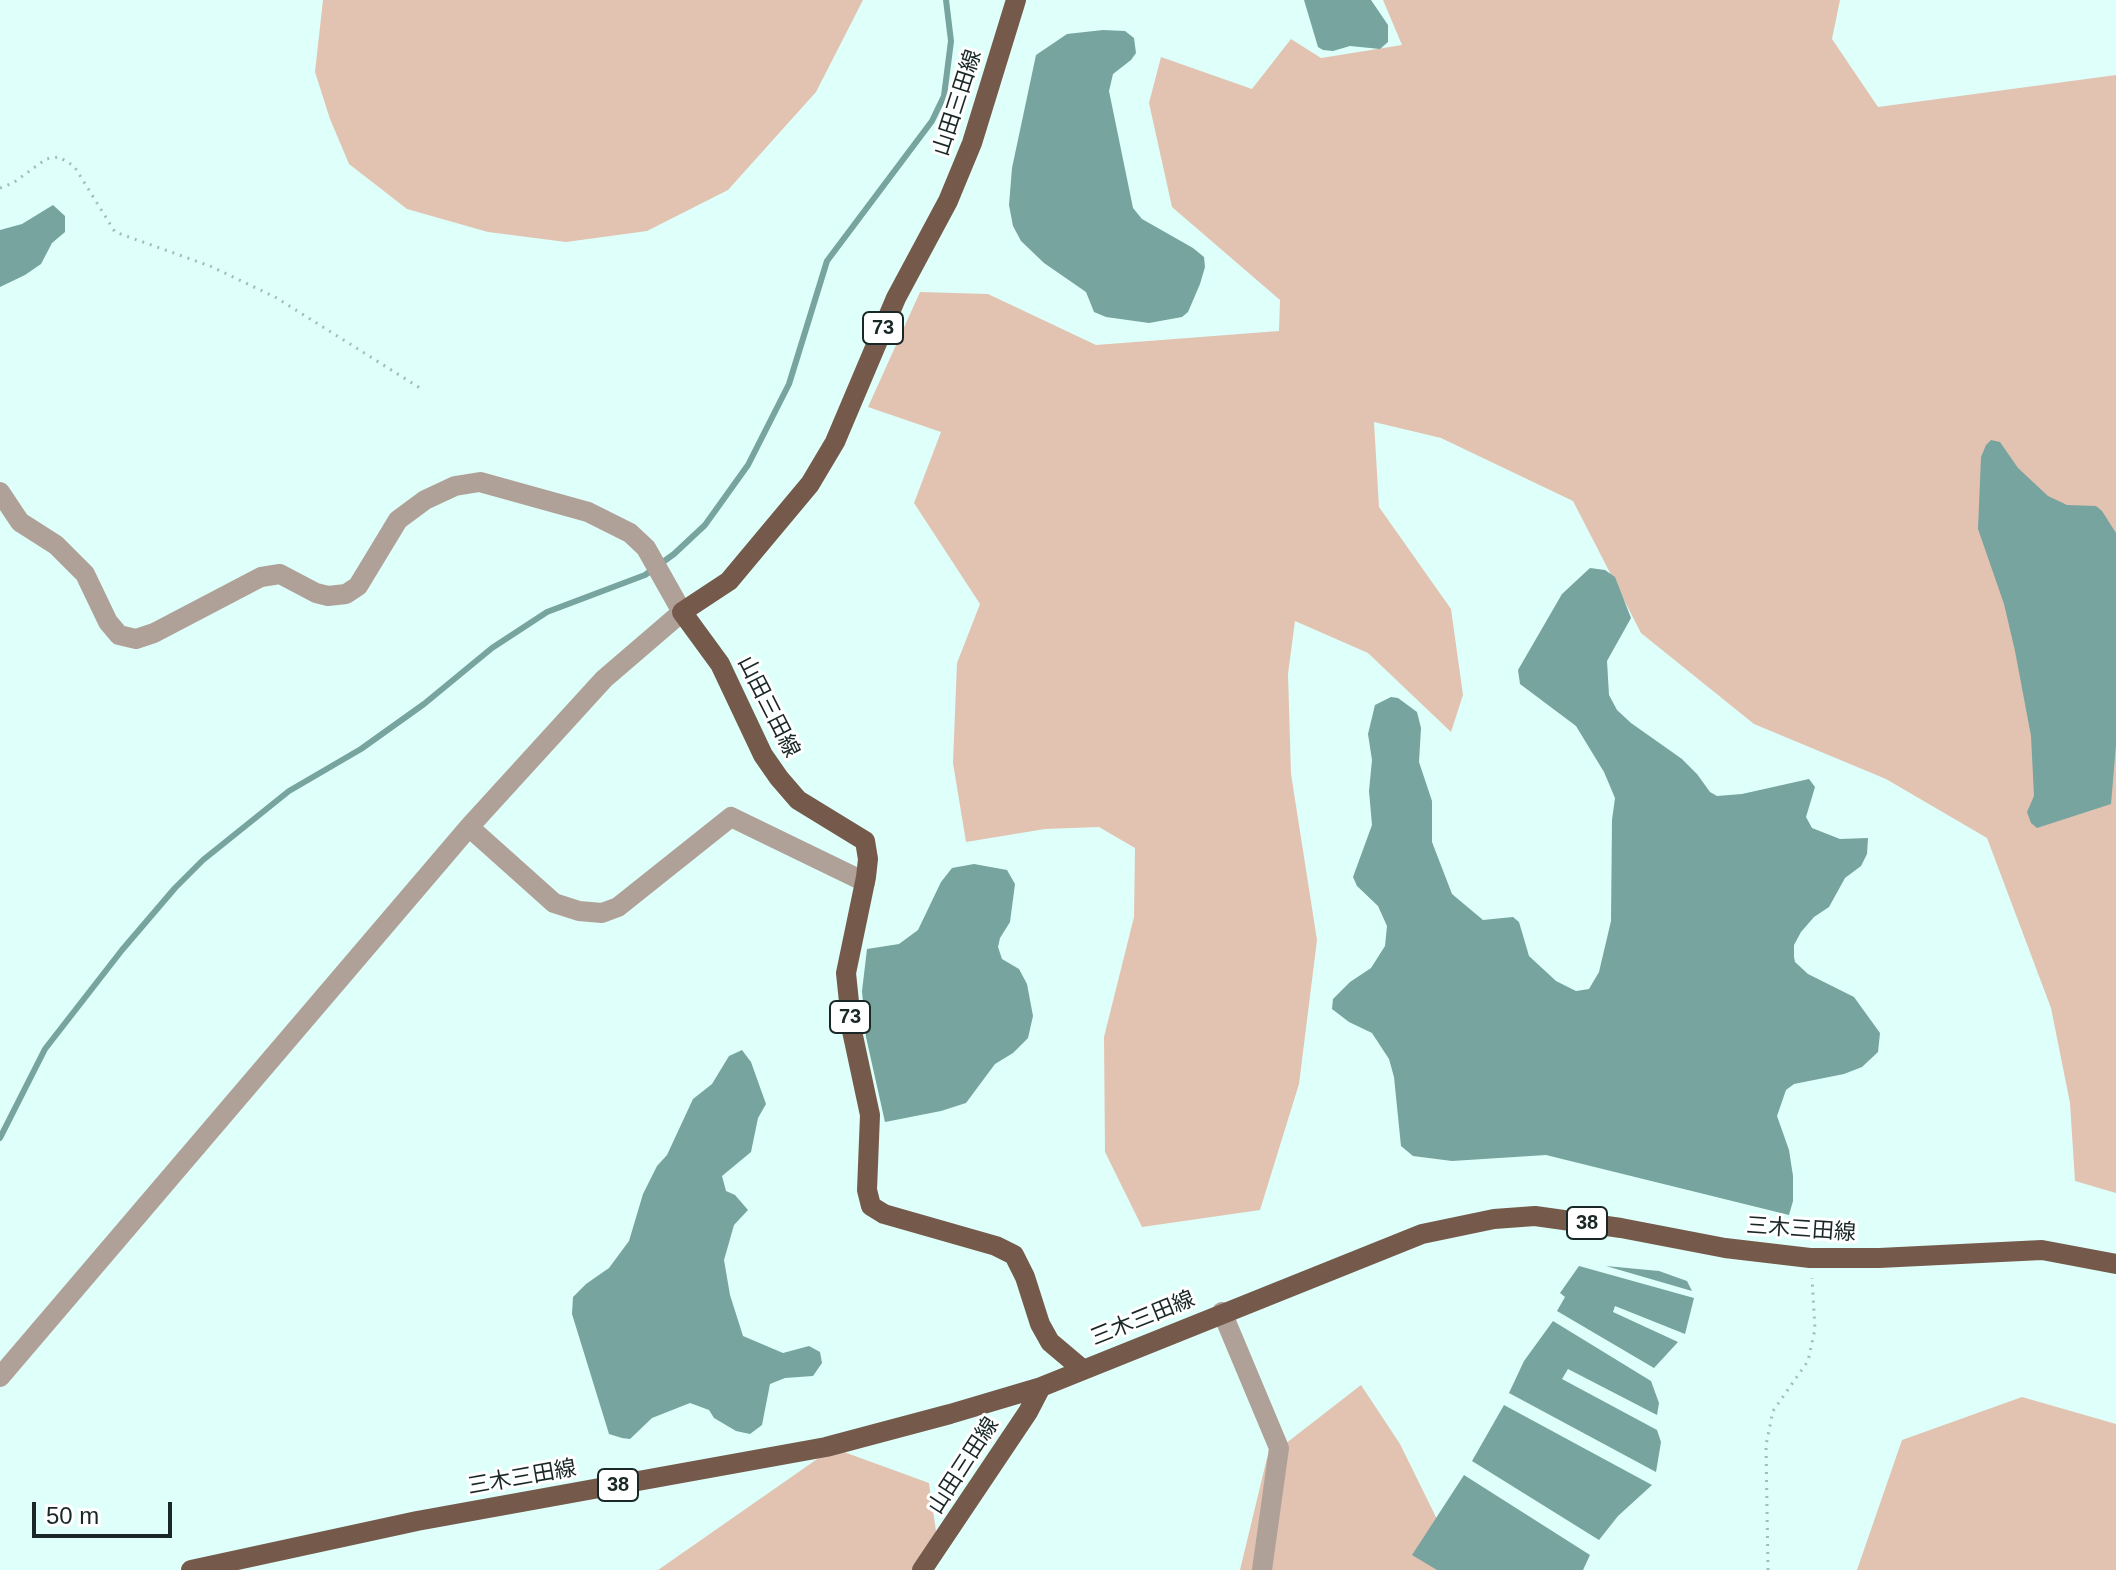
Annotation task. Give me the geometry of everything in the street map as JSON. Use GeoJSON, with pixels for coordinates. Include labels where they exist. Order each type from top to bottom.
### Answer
{"type":"FeatureCollection","features":[{"type":"Feature","properties":{"kind":"main road","name":"山田三田線"},"geometry":{"type":"LineString","coordinates":[[1016,0],[972,143],[948,201],[896,298],[835,442],[810,484],[729,581],[682,612],[720,664],[763,755],[779,778],[798,800],[865,841],[868,859],[865,882],[846,973],[852,1031],[870,1115],[867,1190],[871,1206],[884,1214],[996,1246],[1014,1255],[1050,1342],[1082,1369]]}},
{"type":"Feature","properties":{"kind":"main road","name":"三木三田線"},"geometry":{"type":"LineString","coordinates":[[191,1570],[417,1521],[826,1447],[1041,1387],[1422,1234],[1494,1219],[1549,1218],[1725,1248],[1810,1258],[2042,1250],[2116,1264]]}},
{"type":"Feature","properties":{"kind":"main road","name":"山田三田線"},"geometry":{"type":"LineString","coordinates":[[922,1570],[1020,1425],[1041,1387]]}},
{"type":"Feature","properties":{"kind":"street"},"geometry":{"type":"LineString","coordinates":[[0,492],[20,522],[56,545],[85,574],[108,622],[119,635],[136,639],[154,633],[261,577],[280,574],[316,593],[328,596],[346,594],[358,586],[398,520],[425,500],[455,486],[480,482],[588,512],[630,533],[646,548],[682,612],[604,679],[469,827],[0,1377]]}},
{"type":"Feature","properties":{"kind":"street"},"geometry":{"type":"LineString","coordinates":[[469,827],[554,903],[579,911],[602,913],[618,907],[731,817],[865,882]]}},
{"type":"Feature","properties":{"kind":"street"},"geometry":{"type":"LineString","coordinates":[[1222,1312],[1279,1448],[1262,1570]]}},
{"type":"Feature","properties":{"kind":"path"},"geometry":{"type":"LineString","coordinates":[[0,188],[13,183],[46,159],[59,157],[74,166],[115,232],[210,266],[275,297],[420,388]]}},
{"type":"Feature","properties":{"kind":"path"},"geometry":{"type":"LineString","coordinates":[[1768,1570],[1766,1445],[1773,1411],[1808,1361],[1815,1329],[1810,1258]]}},
{"type":"Feature","properties":{"kind":"shaded area"},"geometry":{"type":"Polygon","coordinates":[[[323,0],[863,0],[816,92],[728,190],[647,231],[566,242],[488,232],[407,209],[349,164],[315,72],[323,0]]]}},
{"type":"Feature","properties":{"kind":"shaded area"},"geometry":{"type":"Polygon","coordinates":[[[1383,0],[1840,0],[1832,39],[1878,107],[2116,75],[2116,1193],[2075,1181],[2070,1103],[2051,1008],[1987,838],[1886,779],[1754,724],[1641,633],[1573,501],[1441,438],[1374,422],[1379,507],[1451,609],[1463,695],[1451,732],[1368,653],[1295,621],[1288,674],[1291,774],[1317,940],[1299,1084],[1260,1210],[1142,1227],[1105,1152],[1104,1037],[1134,917],[1135,848],[1099,827],[1045,829],[966,842],[953,763],[957,663],[980,604],[914,503],[941,432],[868,407],[920,292],[988,294],[1096,345],[1279,331],[1280,300],[1172,207],[1149,103],[1161,57],[1252,89],[1291,39],[1321,58],[1402,45],[1383,0]]]}},
{"type":"Feature","properties":{"kind":"shaded area"},"geometry":{"type":"Polygon","coordinates":[[[1361,1385],[1400,1444],[1462,1570],[1240,1570],[1267,1458],[1361,1385]]]}},
{"type":"Feature","properties":{"kind":"shaded area"},"geometry":{"type":"Polygon","coordinates":[[[2022,1397],[2116,1424],[2116,1570],[1857,1570],[1902,1440],[2022,1397]]]}},
{"type":"Feature","properties":{"kind":"shaded area"},"geometry":{"type":"Polygon","coordinates":[[[833,1448],[929,1483],[937,1538],[923,1570],[658,1570],[833,1448]]]}},
{"type":"Feature","properties":{"kind":"water"},"geometry":{"type":"Polygon","coordinates":[[[1304,0],[1371,0],[1388,25],[1388,42],[1380,49],[1350,46],[1333,51],[1323,50],[1318,47],[1304,0]]]}},
{"type":"Feature","properties":{"kind":"water"},"geometry":{"type":"Polygon","coordinates":[[[1125,31],[1134,38],[1136,53],[1113,74],[1109,91],[1133,208],[1142,219],[1204,257],[1205,267],[1200,284],[1188,312],[1182,317],[1149,323],[1106,317],[1094,312],[1086,292],[1044,263],[1021,241],[1013,226],[1009,205],[1012,168],[1036,55],[1067,34],[1125,31]]]}},
{"type":"Feature","properties":{"kind":"water"},"geometry":{"type":"Polygon","coordinates":[[[53,205],[65,216],[65,232],[52,243],[41,264],[0,287],[0,230],[22,224],[53,205]]]}},
{"type":"Feature","properties":{"kind":"water"},"geometry":{"type":"Polygon","coordinates":[[[1991,440],[2000,442],[2018,468],[2048,496],[2067,505],[2096,506],[2116,533],[2116,745],[2111,804],[2037,828],[2031,823],[2027,812],[2034,796],[2031,736],[2015,651],[2004,604],[1978,529],[1981,457],[1991,440]]]}},
{"type":"Feature","properties":{"kind":"water"},"geometry":{"type":"Polygon","coordinates":[[[1590,568],[1605,570],[1615,577],[1631,618],[1607,661],[1609,695],[1617,710],[1682,759],[1717,796],[1742,794],[1809,779],[1815,787],[1806,817],[1812,828],[1840,839],[1868,838],[1867,854],[1861,866],[1845,878],[1829,907],[1814,917],[1801,932],[1794,945],[1794,957],[1795,962],[1808,974],[1854,997],[1880,1033],[1878,1052],[1862,1067],[1844,1074],[1794,1084],[1786,1090],[1777,1116],[1789,1150],[1793,1176],[1793,1201],[1789,1215],[1546,1155],[1452,1161],[1413,1156],[1401,1146],[1394,1077],[1389,1059],[1372,1033],[1349,1022],[1332,1009],[1333,999],[1350,982],[1371,968],[1385,946],[1387,926],[1378,906],[1357,886],[1353,877],[1372,825],[1369,791],[1372,760],[1368,734],[1375,705],[1391,697],[1398,698],[1417,712],[1421,728],[1419,762],[1432,801],[1432,842],[1452,894],[1483,920],[1513,917],[1519,922],[1529,956],[1556,981],[1576,991],[1589,989],[1599,972],[1611,921],[1615,798],[1604,772],[1576,726],[1520,684],[1518,670],[1562,594],[1590,568]]]}},
{"type":"Feature","properties":{"kind":"water"},"geometry":{"type":"Polygon","coordinates":[[[974,864],[1007,870],[1015,884],[1010,922],[998,947],[1002,959],[1019,969],[1027,984],[1033,1016],[1028,1038],[1013,1053],[995,1064],[966,1103],[885,1122],[866,1037],[862,991],[867,949],[899,944],[918,930],[941,882],[952,868],[974,864]]]}},
{"type":"Feature","properties":{"kind":"water"},"geometry":{"type":"Polygon","coordinates":[[[742,1050],[751,1062],[766,1104],[758,1118],[751,1152],[722,1176],[726,1191],[735,1195],[748,1210],[734,1225],[724,1260],[730,1295],[743,1336],[783,1353],[809,1346],[820,1352],[822,1363],[813,1376],[785,1378],[770,1384],[762,1425],[750,1434],[736,1431],[714,1418],[709,1410],[690,1403],[652,1418],[630,1439],[609,1434],[572,1314],[573,1297],[609,1268],[629,1241],[643,1194],[657,1166],[667,1155],[693,1099],[712,1084],[729,1056],[742,1050]]]}},
{"type":"Feature","properties":{"kind":"water"},"geometry":{"type":"Polygon","coordinates":[[[1579,1266],[1694,1298],[1685,1334],[1615,1306],[1613,1312],[1678,1342],[1654,1368],[1557,1311],[1565,1297],[1560,1293],[1579,1266]]]}},
{"type":"Feature","properties":{"kind":"water"},"geometry":{"type":"Polygon","coordinates":[[[1606,1266],[1659,1271],[1687,1281],[1692,1291],[1606,1266]]]}},
{"type":"Feature","properties":{"kind":"water"},"geometry":{"type":"Polygon","coordinates":[[[1553,1321],[1651,1381],[1659,1403],[1657,1415],[1568,1369],[1562,1379],[1657,1430],[1661,1442],[1656,1472],[1509,1393],[1524,1361],[1553,1321]]]}},
{"type":"Feature","properties":{"kind":"water"},"geometry":{"type":"Polygon","coordinates":[[[1504,1405],[1652,1485],[1618,1516],[1599,1540],[1472,1461],[1504,1405]]]}},
{"type":"Feature","properties":{"kind":"water"},"geometry":{"type":"Polygon","coordinates":[[[1464,1475],[1590,1555],[1583,1570],[1437,1570],[1412,1555],[1464,1475]]]}},
{"type":"Feature","properties":{"kind":"waterway"},"geometry":{"type":"LineString","coordinates":[[0,1138],[45,1049],[122,950],[203,860],[289,791],[361,749],[424,704],[492,648],[547,612],[645,575],[674,554],[705,525],[748,465],[789,384],[827,261],[932,121],[944,96],[951,41],[946,0]]}}]}
